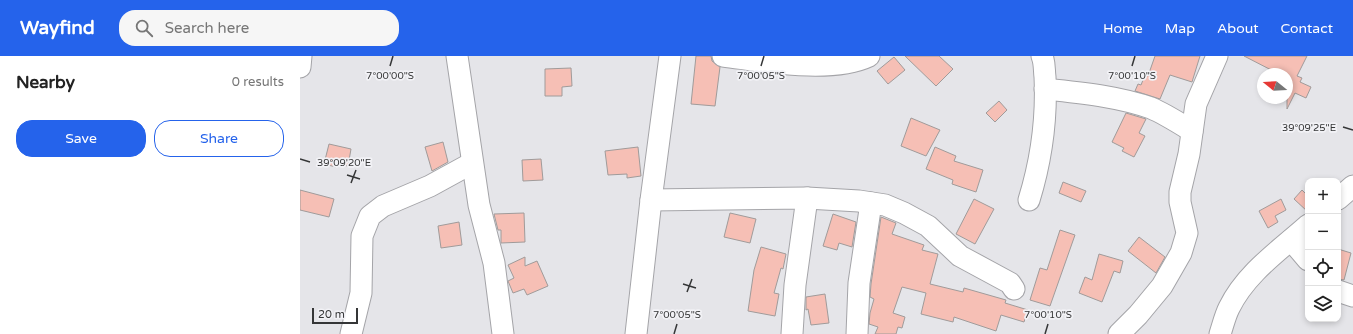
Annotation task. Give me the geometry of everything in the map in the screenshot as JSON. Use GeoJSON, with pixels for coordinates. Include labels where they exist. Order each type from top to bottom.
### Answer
{"type":"FeatureCollection","features":[{"type":"Feature","properties":{"kind":"street"},"geometry":{"type":"LineString","coordinates":[[300,67],[301,56]]}},
{"type":"Feature","properties":{"kind":"street"},"geometry":{"type":"LineString","coordinates":[[457,56],[479,205],[494,263],[503,334]]}},
{"type":"Feature","properties":{"kind":"street"},"geometry":{"type":"LineString","coordinates":[[636,334],[650,200],[670,56]]}},
{"type":"Feature","properties":{"kind":"street"},"geometry":{"type":"LineString","coordinates":[[723,56],[787,64],[830,64],[860,60],[869,56]]}},
{"type":"Feature","properties":{"kind":"street"},"geometry":{"type":"LineString","coordinates":[[1029,200],[1036,176],[1043,129],[1045,89],[1044,60],[1042,56]]}},
{"type":"Feature","properties":{"kind":"street"},"geometry":{"type":"LineString","coordinates":[[1119,334],[1138,315],[1162,286],[1181,253],[1187,233],[1180,202],[1180,192],[1196,104],[1218,56]]}},
{"type":"Feature","properties":{"kind":"street"},"geometry":{"type":"LineString","coordinates":[[1045,89],[1110,97],[1132,102],[1153,109],[1192,131]]}},
{"type":"Feature","properties":{"kind":"street"},"geometry":{"type":"LineString","coordinates":[[351,334],[361,292],[362,236],[370,216],[382,206],[430,186],[472,163]]}},
{"type":"Feature","properties":{"kind":"street"},"geometry":{"type":"LineString","coordinates":[[1341,196],[1353,186]]}},
{"type":"Feature","properties":{"kind":"street"},"geometry":{"type":"LineString","coordinates":[[650,200],[807,198],[885,205],[928,226],[960,256],[1010,283],[1014,289]]}},
{"type":"Feature","properties":{"kind":"street"},"geometry":{"type":"LineString","coordinates":[[792,334],[794,285],[807,198]]}},
{"type":"Feature","properties":{"kind":"street"},"geometry":{"type":"LineString","coordinates":[[857,334],[859,283],[871,203]]}},
{"type":"Feature","properties":{"kind":"street"},"geometry":{"type":"LineString","coordinates":[[1220,334],[1229,308],[1241,289],[1257,270],[1305,228]]}},
{"type":"Feature","properties":{"kind":"street"},"geometry":{"type":"LineString","coordinates":[[1291,240],[1305,256]]}},
{"type":"Feature","properties":{"kind":"street"},"geometry":{"type":"LineString","coordinates":[[1341,292],[1353,296]]}},
{"type":"Feature","properties":{"kind":"building"},"geometry":{"type":"Polygon","coordinates":[[[696,56],[711,56],[712,61],[720,67],[715,106],[691,104],[696,56]]]}},
{"type":"Feature","properties":{"kind":"building"},"geometry":{"type":"Polygon","coordinates":[[[905,56],[939,56],[953,69],[936,86],[905,56]]]}},
{"type":"Feature","properties":{"kind":"building"},"geometry":{"type":"Polygon","coordinates":[[[1155,56],[1200,56],[1192,82],[1170,75],[1160,99],[1135,91],[1138,84],[1141,85],[1145,75],[1148,76],[1155,56]]]}},
{"type":"Feature","properties":{"kind":"building"},"geometry":{"type":"Polygon","coordinates":[[[1244,56],[1307,56],[1297,76],[1302,78],[1300,82],[1311,87],[1306,98],[1295,93],[1293,97],[1293,68],[1267,68],[1244,56]]]}},
{"type":"Feature","properties":{"kind":"building"},"geometry":{"type":"Polygon","coordinates":[[[894,57],[905,70],[888,84],[877,71],[894,57]]]}},
{"type":"Feature","properties":{"kind":"building"},"geometry":{"type":"Polygon","coordinates":[[[571,68],[572,86],[562,87],[562,96],[545,96],[545,69],[571,68]]]}},
{"type":"Feature","properties":{"kind":"building"},"geometry":{"type":"Polygon","coordinates":[[[999,101],[1007,110],[995,122],[986,113],[999,101]]]}},
{"type":"Feature","properties":{"kind":"building"},"geometry":{"type":"Polygon","coordinates":[[[1126,113],[1146,119],[1139,133],[1145,136],[1134,157],[1122,151],[1124,148],[1112,142],[1126,113]]]}},
{"type":"Feature","properties":{"kind":"building"},"geometry":{"type":"Polygon","coordinates":[[[911,118],[940,130],[926,156],[901,146],[911,118]]]}},
{"type":"Feature","properties":{"kind":"building"},"geometry":{"type":"Polygon","coordinates":[[[443,142],[448,162],[432,171],[425,147],[443,142]]]}},
{"type":"Feature","properties":{"kind":"building"},"geometry":{"type":"Polygon","coordinates":[[[329,144],[351,149],[348,166],[337,164],[336,167],[324,164],[329,144]]]}},
{"type":"Feature","properties":{"kind":"building"},"geometry":{"type":"Polygon","coordinates":[[[638,147],[641,176],[627,178],[627,174],[608,175],[605,151],[638,147]]]}},
{"type":"Feature","properties":{"kind":"building"},"geometry":{"type":"Polygon","coordinates":[[[935,147],[956,156],[954,161],[983,170],[976,192],[952,184],[953,180],[926,169],[935,147]]]}},
{"type":"Feature","properties":{"kind":"building"},"geometry":{"type":"Polygon","coordinates":[[[541,159],[543,180],[523,181],[522,160],[541,159]]]}},
{"type":"Feature","properties":{"kind":"building"},"geometry":{"type":"Polygon","coordinates":[[[1063,182],[1086,191],[1081,202],[1059,193],[1063,182]]]}},
{"type":"Feature","properties":{"kind":"building"},"geometry":{"type":"Polygon","coordinates":[[[300,190],[334,199],[329,217],[300,210],[300,190]]]}},
{"type":"Feature","properties":{"kind":"building"},"geometry":{"type":"Polygon","coordinates":[[[1302,190],[1305,193],[1305,209],[1294,199],[1302,190]]]}},
{"type":"Feature","properties":{"kind":"building"},"geometry":{"type":"Polygon","coordinates":[[[974,199],[994,209],[975,244],[956,234],[974,199]]]}},
{"type":"Feature","properties":{"kind":"building"},"geometry":{"type":"Polygon","coordinates":[[[1281,199],[1286,210],[1275,216],[1278,222],[1268,228],[1259,211],[1281,199]]]}},
{"type":"Feature","properties":{"kind":"building"},"geometry":{"type":"Polygon","coordinates":[[[524,213],[525,242],[501,243],[501,230],[498,230],[494,214],[524,213]]]}},
{"type":"Feature","properties":{"kind":"building"},"geometry":{"type":"Polygon","coordinates":[[[730,213],[756,219],[750,243],[724,237],[730,213]]]}},
{"type":"Feature","properties":{"kind":"building"},"geometry":{"type":"Polygon","coordinates":[[[833,214],[856,222],[852,247],[839,243],[837,250],[823,246],[833,214]]]}},
{"type":"Feature","properties":{"kind":"building"},"geometry":{"type":"Polygon","coordinates":[[[881,217],[896,223],[892,234],[924,245],[922,250],[938,254],[930,284],[963,292],[964,288],[1006,300],[1005,303],[1028,310],[1024,322],[1001,315],[996,331],[954,317],[953,322],[921,314],[926,293],[902,287],[893,313],[905,317],[902,328],[898,327],[896,334],[875,334],[878,327],[869,324],[874,299],[870,297],[881,217]]]}},
{"type":"Feature","properties":{"kind":"building"},"geometry":{"type":"Polygon","coordinates":[[[459,222],[462,245],[441,248],[438,226],[459,222]]]}},
{"type":"Feature","properties":{"kind":"building"},"geometry":{"type":"Polygon","coordinates":[[[1060,230],[1075,235],[1050,306],[1030,300],[1040,268],[1047,270],[1060,230]]]}},
{"type":"Feature","properties":{"kind":"building"},"geometry":{"type":"Polygon","coordinates":[[[1139,237],[1165,257],[1156,273],[1128,251],[1139,237]]]}},
{"type":"Feature","properties":{"kind":"building"},"geometry":{"type":"Polygon","coordinates":[[[761,247],[786,254],[783,269],[781,268],[774,293],[779,294],[775,316],[748,311],[754,270],[761,247]]]}},
{"type":"Feature","properties":{"kind":"building"},"geometry":{"type":"Polygon","coordinates":[[[1341,250],[1351,253],[1344,280],[1341,280],[1341,250]]]}},
{"type":"Feature","properties":{"kind":"building"},"geometry":{"type":"Polygon","coordinates":[[[1099,254],[1123,261],[1120,273],[1114,271],[1102,302],[1079,293],[1085,277],[1092,280],[1099,254]]]}},
{"type":"Feature","properties":{"kind":"building"},"geometry":{"type":"Polygon","coordinates":[[[525,257],[525,266],[537,261],[548,286],[527,295],[524,289],[513,293],[508,281],[514,278],[508,265],[525,257]]]}},
{"type":"Feature","properties":{"kind":"building"},"geometry":{"type":"Polygon","coordinates":[[[825,294],[829,323],[811,325],[808,309],[806,310],[806,297],[825,294]]]}}]}
